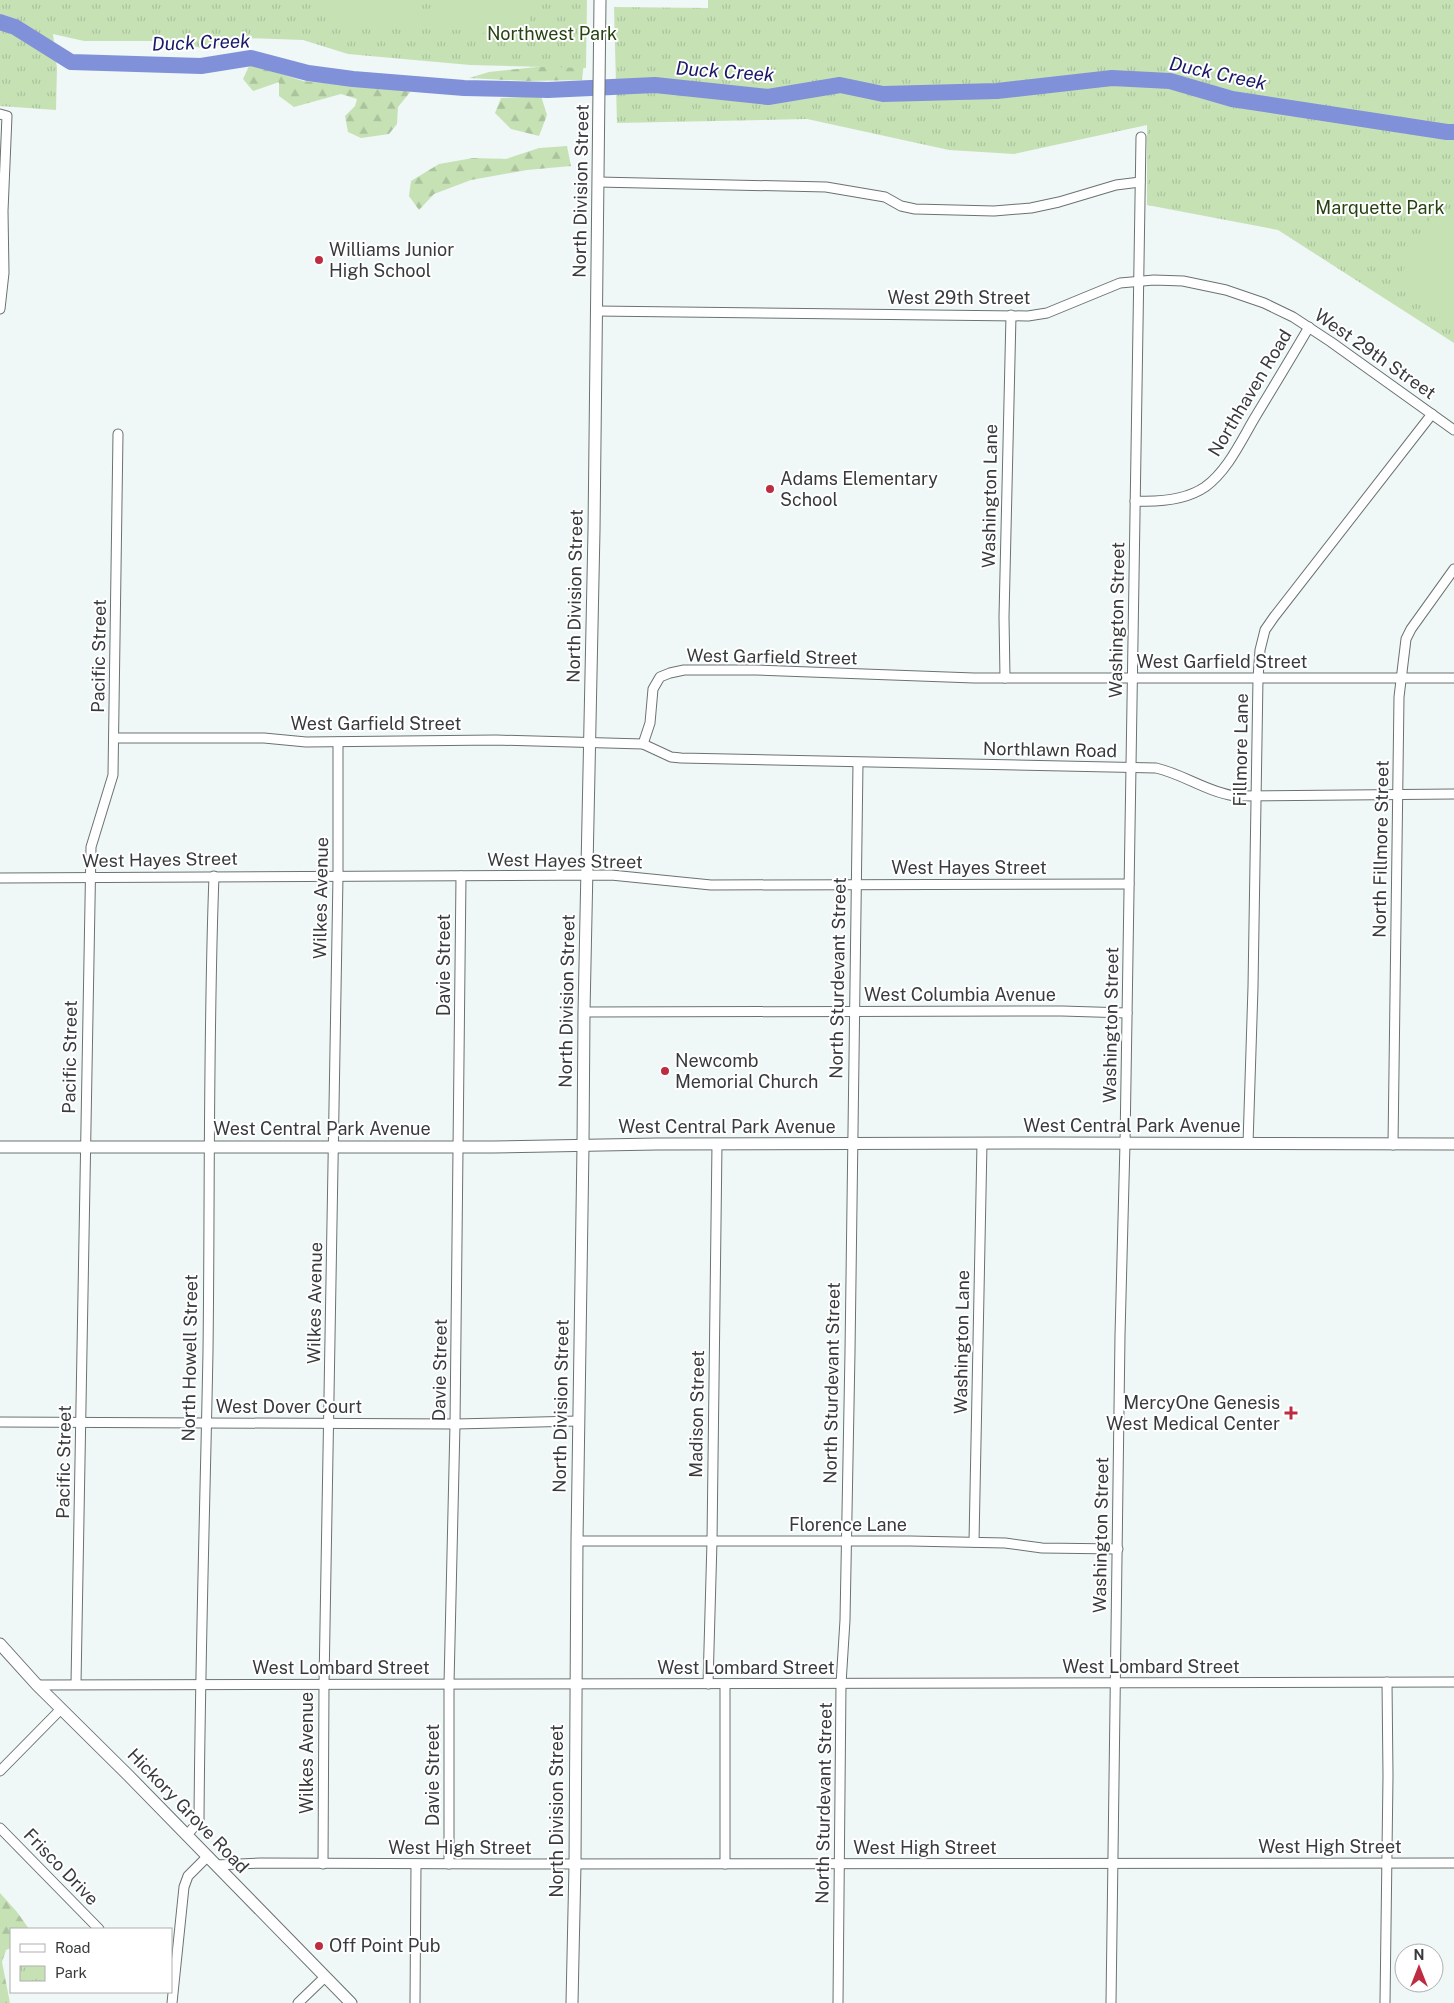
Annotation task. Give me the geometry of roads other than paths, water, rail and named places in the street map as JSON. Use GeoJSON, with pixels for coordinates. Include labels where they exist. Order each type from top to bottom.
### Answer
{"type":"FeatureCollection","features":[{"type":"Feature","properties":{"kind":"main road","name":"North Division Street"},"geometry":{"type":"LineString","coordinates":[[572,2003],[575,1864],[578,1421],[600,0]]}},
{"type":"Feature","properties":{"kind":"main road","name":"West Central Park Avenue"},"geometry":{"type":"LineString","coordinates":[[0,1146],[459,1147],[982,1143],[1454,1144]]}},
{"type":"Feature","properties":{"kind":"main road","name":"Hickory Grove Road"},"geometry":{"type":"LineString","coordinates":[[0,1644],[37,1685],[351,2003]]}},
{"type":"Feature","properties":{"kind":"street"},"geometry":{"type":"LineString","coordinates":[[0,309],[4,273],[1,211],[4,115]]}},
{"type":"Feature","properties":{"kind":"street","name":"Washington Street"},"geometry":{"type":"LineString","coordinates":[[1111,2003],[1120,1309],[1125,1144],[1141,137]]}},
{"type":"Feature","properties":{"kind":"street"},"geometry":{"type":"LineString","coordinates":[[598,182],[826,187],[885,197],[901,206],[915,209],[994,211],[1031,208],[1059,202],[1116,185],[1140,182]]}},
{"type":"Feature","properties":{"kind":"street","name":"West 29th Street"},"geometry":{"type":"LineString","coordinates":[[596,311],[1028,316],[1047,313],[1120,283],[1184,281],[1226,290],[1264,303],[1293,317],[1454,430]]}},
{"type":"Feature","properties":{"kind":"street","name":"Washington Lane"},"geometry":{"type":"LineString","coordinates":[[1005,678],[1011,315]]}},
{"type":"Feature","properties":{"kind":"street","name":"Northhaven Road"},"geometry":{"type":"LineString","coordinates":[[1135,501],[1154,502],[1192,494],[1218,476],[1232,456],[1309,327]]}},
{"type":"Feature","properties":{"kind":"street","name":"Fillmore Lane"},"geometry":{"type":"LineString","coordinates":[[1248,1144],[1260,650],[1266,630],[1274,616],[1432,414]]}},
{"type":"Feature","properties":{"kind":"street","name":"Pacific Street"},"geometry":{"type":"LineString","coordinates":[[76,1684],[91,847],[113,775],[118,434]]}},
{"type":"Feature","properties":{"kind":"street","name":"North Fillmore Street"},"geometry":{"type":"LineString","coordinates":[[1393,1145],[1398,697],[1406,639],[1411,629],[1454,569]]}},
{"type":"Feature","properties":{"kind":"street","name":"West Garfield Street"},"geometry":{"type":"LineString","coordinates":[[114,738],[264,738],[306,742],[496,740],[643,744],[650,722],[654,689],[660,677],[684,670],[756,670],[1005,678],[1454,678]]}},
{"type":"Feature","properties":{"kind":"street","name":"Wilkes Avenue"},"geometry":{"type":"LineString","coordinates":[[323,1864],[324,1684],[338,876],[338,742]]}},
{"type":"Feature","properties":{"kind":"street","name":"Northlawn Road"},"geometry":{"type":"LineString","coordinates":[[643,744],[671,757],[681,758],[1156,768],[1169,771],[1219,794],[1235,796],[1454,794]]}},
{"type":"Feature","properties":{"kind":"street","name":"North Sturdevant Street"},"geometry":{"type":"LineString","coordinates":[[838,2003],[841,1684],[846,1541],[858,763]]}},
{"type":"Feature","properties":{"kind":"street","name":"West Hayes Street"},"geometry":{"type":"LineString","coordinates":[[0,878],[586,875],[643,877],[711,885],[1129,884]]}},
{"type":"Feature","properties":{"kind":"street","name":"North Howell Street"},"geometry":{"type":"LineString","coordinates":[[187,1835],[199,1821],[206,1422],[210,977],[214,876]]}},
{"type":"Feature","properties":{"kind":"street","name":"Davie Street"},"geometry":{"type":"LineString","coordinates":[[449,1864],[449,1684],[455,1424],[461,876]]}},
{"type":"Feature","properties":{"kind":"street","name":"West Columbia Avenue"},"geometry":{"type":"LineString","coordinates":[[584,1012],[1062,1011],[1127,1013]]}},
{"type":"Feature","properties":{"kind":"street","name":"Washington Lane"},"geometry":{"type":"LineString","coordinates":[[974,1542],[982,1143]]}},
{"type":"Feature","properties":{"kind":"street","name":"Madison Street"},"geometry":{"type":"LineString","coordinates":[[708,1684],[718,1144]]}},
{"type":"Feature","properties":{"kind":"street","name":"West Dover Court"},"geometry":{"type":"LineString","coordinates":[[0,1422],[455,1424],[578,1421]]}},
{"type":"Feature","properties":{"kind":"street","name":"Florence Lane"},"geometry":{"type":"LineString","coordinates":[[577,1541],[974,1542],[1004,1543],[1042,1548],[1118,1549]]}},
{"type":"Feature","properties":{"kind":"street"},"geometry":{"type":"LineString","coordinates":[[1385,2003],[1387,1682]]}},
{"type":"Feature","properties":{"kind":"street","name":"West Lombard Street"},"geometry":{"type":"LineString","coordinates":[[37,1685],[1454,1682]]}},
{"type":"Feature","properties":{"kind":"street"},"geometry":{"type":"LineString","coordinates":[[725,1684],[725,1864]]}},
{"type":"Feature","properties":{"kind":"street"},"geometry":{"type":"LineString","coordinates":[[0,1772],[61,1709]]}},
{"type":"Feature","properties":{"kind":"street","name":"Frisco Drive"},"geometry":{"type":"LineString","coordinates":[[0,1828],[97,1928]]}},
{"type":"Feature","properties":{"kind":"street"},"geometry":{"type":"LineString","coordinates":[[172,2003],[184,1887],[188,1876],[212,1861]]}},
{"type":"Feature","properties":{"kind":"street","name":"West High Street"},"geometry":{"type":"LineString","coordinates":[[212,1861],[323,1864],[1454,1863]]}},
{"type":"Feature","properties":{"kind":"street"},"geometry":{"type":"LineString","coordinates":[[415,2003],[416,1864]]}},
{"type":"Feature","properties":{"kind":"street"},"geometry":{"type":"LineString","coordinates":[[298,2003],[325,1977]]}},
{"type":"Feature","properties":{"kind":"waterway","name":"Duck Creek"},"geometry":{"type":"LineString","coordinates":[[0,22],[15,27],[71,62],[201,66],[251,58],[308,73],[353,79],[464,88],[548,90],[655,85],[768,97],[840,85],[883,94],[997,91],[1112,78],[1170,81],[1232,99],[1454,132]]}},
{"type":"Feature","properties":{"kind":"place","name":"Williams Junior High School"},"geometry":{"type":"Point","coordinates":[319,260]}},
{"type":"Feature","properties":{"kind":"place","name":"Adams Elementary School"},"geometry":{"type":"Point","coordinates":[770,489]}},
{"type":"Feature","properties":{"kind":"place","name":"Newcomb Memorial Church"},"geometry":{"type":"Point","coordinates":[665,1071]}},
{"type":"Feature","properties":{"kind":"place","name":"MercyOne Genesis West Medical Center"},"geometry":{"type":"Point","coordinates":[1291,1413]}},
{"type":"Feature","properties":{"kind":"place","name":"Off Point Pub"},"geometry":{"type":"Point","coordinates":[319,1946]}},
{"type":"Feature","properties":{"kind":"park label","name":"Northwest Park"},"geometry":{"type":"Point","coordinates":[552,34]}},
{"type":"Feature","properties":{"kind":"park label","name":"Marquette Park"},"geometry":{"type":"Point","coordinates":[1380,208]}}]}
